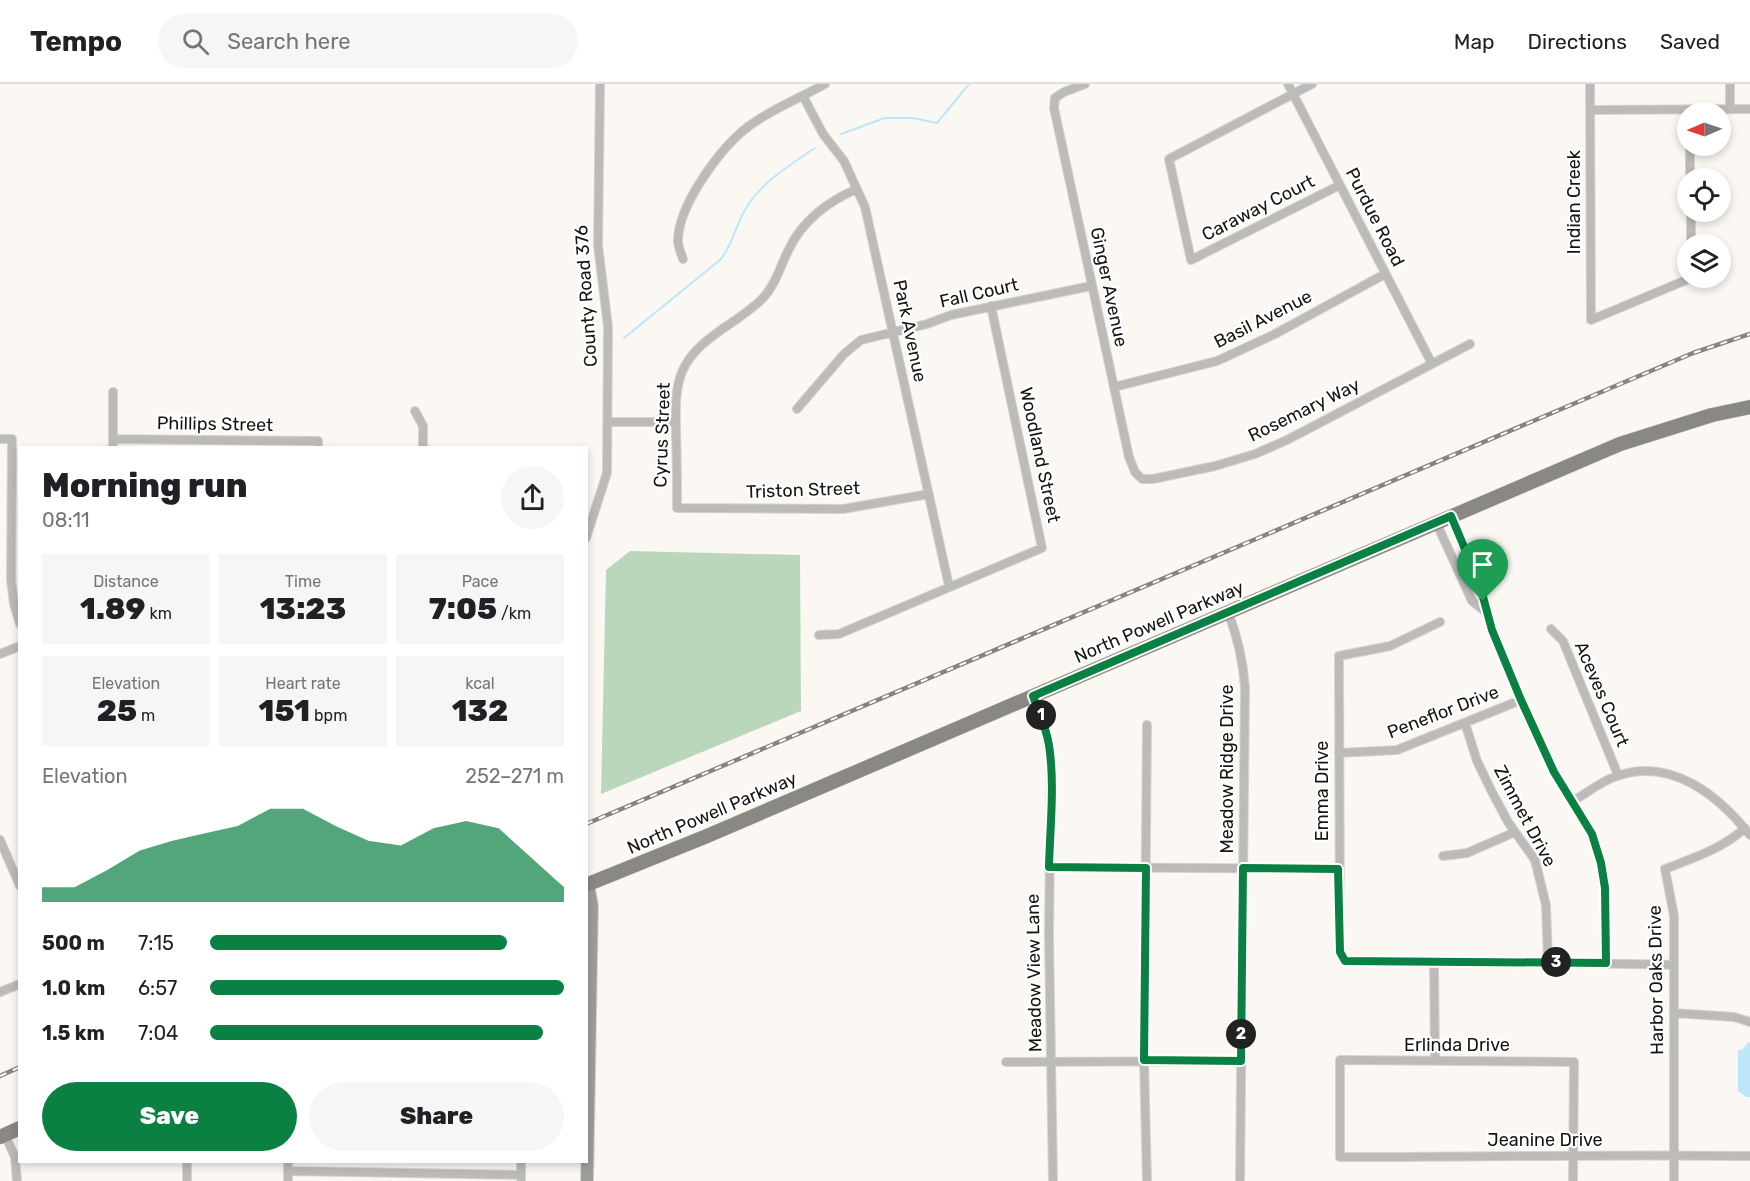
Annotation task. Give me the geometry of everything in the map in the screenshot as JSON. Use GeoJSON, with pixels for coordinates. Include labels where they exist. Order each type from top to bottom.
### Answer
{"type":"FeatureCollection","features":[{"type":"Feature","properties":{"kind":"main road","name":"North Powell Parkway"},"geometry":{"type":"LineString","coordinates":[[588,883],[707,836],[1620,444],[1712,415],[1750,407]]}},
{"type":"Feature","properties":{"kind":"main road"},"geometry":{"type":"LineString","coordinates":[[2,1136],[18,1129]]}},
{"type":"Feature","properties":{"kind":"street","name":"County Road 376"},"geometry":{"type":"LineString","coordinates":[[588,532],[607,472],[608,327],[598,245],[600,84]]}},
{"type":"Feature","properties":{"kind":"street"},"geometry":{"type":"LineString","coordinates":[[683,259],[678,240],[681,226],[697,188],[720,154],[763,116],[825,84]]}},
{"type":"Feature","properties":{"kind":"street","name":"Ginger Avenue"},"geometry":{"type":"LineString","coordinates":[[1085,84],[1055,98],[1056,122],[1129,457],[1135,472],[1142,479]]}},
{"type":"Feature","properties":{"kind":"street","name":"Purdue Road"},"geometry":{"type":"LineString","coordinates":[[1288,84],[1432,364]]}},
{"type":"Feature","properties":{"kind":"street"},"geometry":{"type":"LineString","coordinates":[[1294,94],[1312,84]]}},
{"type":"Feature","properties":{"kind":"street","name":"Indian Creek"},"geometry":{"type":"LineString","coordinates":[[1590,84],[1591,320],[1677,284]]}},
{"type":"Feature","properties":{"kind":"street"},"geometry":{"type":"LineString","coordinates":[[1730,84],[1730,102]]}},
{"type":"Feature","properties":{"kind":"street","name":"Caraway Court"},"geometry":{"type":"LineString","coordinates":[[1294,94],[1169,159],[1191,260],[1341,184]]}},
{"type":"Feature","properties":{"kind":"street","name":"Park Avenue"},"geometry":{"type":"LineString","coordinates":[[803,96],[822,134],[844,161],[870,225],[949,586]]}},
{"type":"Feature","properties":{"kind":"street"},"geometry":{"type":"LineString","coordinates":[[1731,109],[1750,109]]}},
{"type":"Feature","properties":{"kind":"street"},"geometry":{"type":"LineString","coordinates":[[1591,110],[1677,110]]}},
{"type":"Feature","properties":{"kind":"street","name":"Cyrus Street"},"geometry":{"type":"LineString","coordinates":[[677,508],[678,384],[688,360],[707,341],[765,297],[803,226],[827,204],[857,189]]}},
{"type":"Feature","properties":{"kind":"street","name":"Basil Avenue"},"geometry":{"type":"LineString","coordinates":[[1114,387],[1217,361],[1265,339],[1385,274]]}},
{"type":"Feature","properties":{"kind":"street","name":"Fall Court"},"geometry":{"type":"LineString","coordinates":[[797,409],[853,345],[861,340],[927,324],[951,315],[1091,286]]}},
{"type":"Feature","properties":{"kind":"street","name":"Woodland Street"},"geometry":{"type":"LineString","coordinates":[[949,586],[1042,548],[991,306]]}},
{"type":"Feature","properties":{"kind":"street","name":"Rosemary Way"},"geometry":{"type":"LineString","coordinates":[[1142,479],[1153,479],[1215,466],[1255,454],[1287,440],[1470,344]]}},
{"type":"Feature","properties":{"kind":"street"},"geometry":{"type":"LineString","coordinates":[[113,392],[113,443]]}},
{"type":"Feature","properties":{"kind":"street"},"geometry":{"type":"LineString","coordinates":[[415,411],[423,426],[423,446]]}},
{"type":"Feature","properties":{"kind":"street"},"geometry":{"type":"LineString","coordinates":[[608,422],[676,422]]}},
{"type":"Feature","properties":{"kind":"street"},"geometry":{"type":"LineString","coordinates":[[0,439],[12,439],[11,580],[18,617]]}},
{"type":"Feature","properties":{"kind":"street","name":"Phillips Street"},"geometry":{"type":"LineString","coordinates":[[113,443],[318,444]]}},
{"type":"Feature","properties":{"kind":"street","name":"Triston Street"},"geometry":{"type":"LineString","coordinates":[[677,508],[843,509],[929,494]]}},
{"type":"Feature","properties":{"kind":"street"},"geometry":{"type":"LineString","coordinates":[[1451,516],[1479,582],[1486,612],[1521,700],[1554,772],[1592,834],[1601,863],[1605,888],[1606,963]]}},
{"type":"Feature","properties":{"kind":"street"},"geometry":{"type":"LineString","coordinates":[[1436,522],[1472,601],[1486,612]]}},
{"type":"Feature","properties":{"kind":"street"},"geometry":{"type":"LineString","coordinates":[[819,635],[839,634],[949,586]]}},
{"type":"Feature","properties":{"kind":"street","name":"Meadow Ridge Drive"},"geometry":{"type":"LineString","coordinates":[[1228,612],[1239,641],[1245,687],[1240,1181]]}},
{"type":"Feature","properties":{"kind":"street","name":"Emma Drive"},"geometry":{"type":"LineString","coordinates":[[1434,963],[1345,961],[1340,952],[1339,656],[1390,646],[1440,622]]}},
{"type":"Feature","properties":{"kind":"street","name":"Aceves Court"},"geometry":{"type":"LineString","coordinates":[[1551,629],[1563,641],[1618,775]]}},
{"type":"Feature","properties":{"kind":"street"},"geometry":{"type":"LineString","coordinates":[[0,654],[18,647]]}},
{"type":"Feature","properties":{"kind":"street","name":"Meadow View Lane"},"geometry":{"type":"LineString","coordinates":[[1033,696],[1044,724],[1051,764],[1049,867],[1053,1181]]}},
{"type":"Feature","properties":{"kind":"street","name":"Peneflor Drive"},"geometry":{"type":"LineString","coordinates":[[1340,753],[1397,750],[1521,700]]}},
{"type":"Feature","properties":{"kind":"street","name":"Zimmet Drive"},"geometry":{"type":"LineString","coordinates":[[1465,723],[1477,761],[1515,832],[1535,860],[1546,905],[1548,962]]}},
{"type":"Feature","properties":{"kind":"street"},"geometry":{"type":"LineString","coordinates":[[1147,725],[1144,1060],[1147,1181]]}},
{"type":"Feature","properties":{"kind":"street"},"geometry":{"type":"LineString","coordinates":[[1573,801],[1618,775],[1645,771],[1676,775],[1717,799],[1747,831]]}},
{"type":"Feature","properties":{"kind":"street","name":"Harbor Oaks Drive"},"geometry":{"type":"LineString","coordinates":[[1674,1181],[1674,916],[1665,869],[1703,855],[1747,831]]}},
{"type":"Feature","properties":{"kind":"street"},"geometry":{"type":"LineString","coordinates":[[1443,856],[1467,853],[1515,832]]}},
{"type":"Feature","properties":{"kind":"street"},"geometry":{"type":"LineString","coordinates":[[0,840],[18,881]]}},
{"type":"Feature","properties":{"kind":"street"},"geometry":{"type":"LineString","coordinates":[[1049,867],[1338,869]]}},
{"type":"Feature","properties":{"kind":"street"},"geometry":{"type":"LineString","coordinates":[[588,888],[592,906],[588,1181]]}},
{"type":"Feature","properties":{"kind":"street"},"geometry":{"type":"LineString","coordinates":[[1435,1061],[1434,963],[1548,962],[1673,965]]}},
{"type":"Feature","properties":{"kind":"street"},"geometry":{"type":"LineString","coordinates":[[0,993],[18,985]]}},
{"type":"Feature","properties":{"kind":"street"},"geometry":{"type":"LineString","coordinates":[[1674,1012],[1725,1016],[1750,1022]]}},
{"type":"Feature","properties":{"kind":"street","name":"Erlinda Drive"},"geometry":{"type":"LineString","coordinates":[[1340,1158],[1340,1060],[1574,1062],[1574,1156]]}},
{"type":"Feature","properties":{"kind":"street"},"geometry":{"type":"LineString","coordinates":[[1006,1062],[1241,1061]]}},
{"type":"Feature","properties":{"kind":"street"},"geometry":{"type":"LineString","coordinates":[[2,1136],[15,1157],[18,1181]]}},
{"type":"Feature","properties":{"kind":"street"},"geometry":{"type":"LineString","coordinates":[[1573,1181],[1574,1156]]}},
{"type":"Feature","properties":{"kind":"street","name":"Jeanine Drive"},"geometry":{"type":"LineString","coordinates":[[1340,1158],[1750,1156]]}},
{"type":"Feature","properties":{"kind":"street"},"geometry":{"type":"LineString","coordinates":[[187,1163],[187,1181]]}},
{"type":"Feature","properties":{"kind":"street"},"geometry":{"type":"LineString","coordinates":[[288,1163],[288,1181]]}},
{"type":"Feature","properties":{"kind":"street"},"geometry":{"type":"LineString","coordinates":[[386,1163],[386,1172]]}},
{"type":"Feature","properties":{"kind":"street"},"geometry":{"type":"LineString","coordinates":[[288,1171],[386,1172],[521,1178]]}},
{"type":"Feature","properties":{"kind":"green space"},"geometry":{"type":"Polygon","coordinates":[[[630,551],[800,555],[801,711],[601,794],[606,570],[630,551]]]}},
{"type":"Feature","properties":{"kind":"water"},"geometry":{"type":"Polygon","coordinates":[[[1748,1042],[1750,1043],[1750,1097],[1746,1097],[1738,1091],[1738,1050],[1743,1049],[1748,1042]]]}},
{"type":"Feature","properties":{"kind":"waterway"},"geometry":{"type":"LineString","coordinates":[[841,134],[885,118],[913,118],[937,123],[969,84]]}},
{"type":"Feature","properties":{"kind":"waterway"},"geometry":{"type":"LineString","coordinates":[[624,338],[720,260],[745,210],[759,191],[815,148]]}},
{"type":"Feature","properties":{"kind":"railway"},"geometry":{"type":"LineString","coordinates":[[588,823],[1693,353],[1750,334]]}},
{"type":"Feature","properties":{"kind":"railway"},"geometry":{"type":"LineString","coordinates":[[0,1076],[18,1068]]}},
{"type":"Feature","properties":{"kind":"route"},"geometry":{"type":"LineString","coordinates":[[1451,516],[1479,582],[1483,601],[1492,630],[1521,700],[1554,772],[1592,834],[1601,863],[1605,888],[1606,963],[1345,961],[1340,952],[1338,869],[1243,868],[1241,1061],[1144,1060],[1146,868],[1049,867],[1051,764],[1044,724],[1033,696],[1451,516]]}}]}
